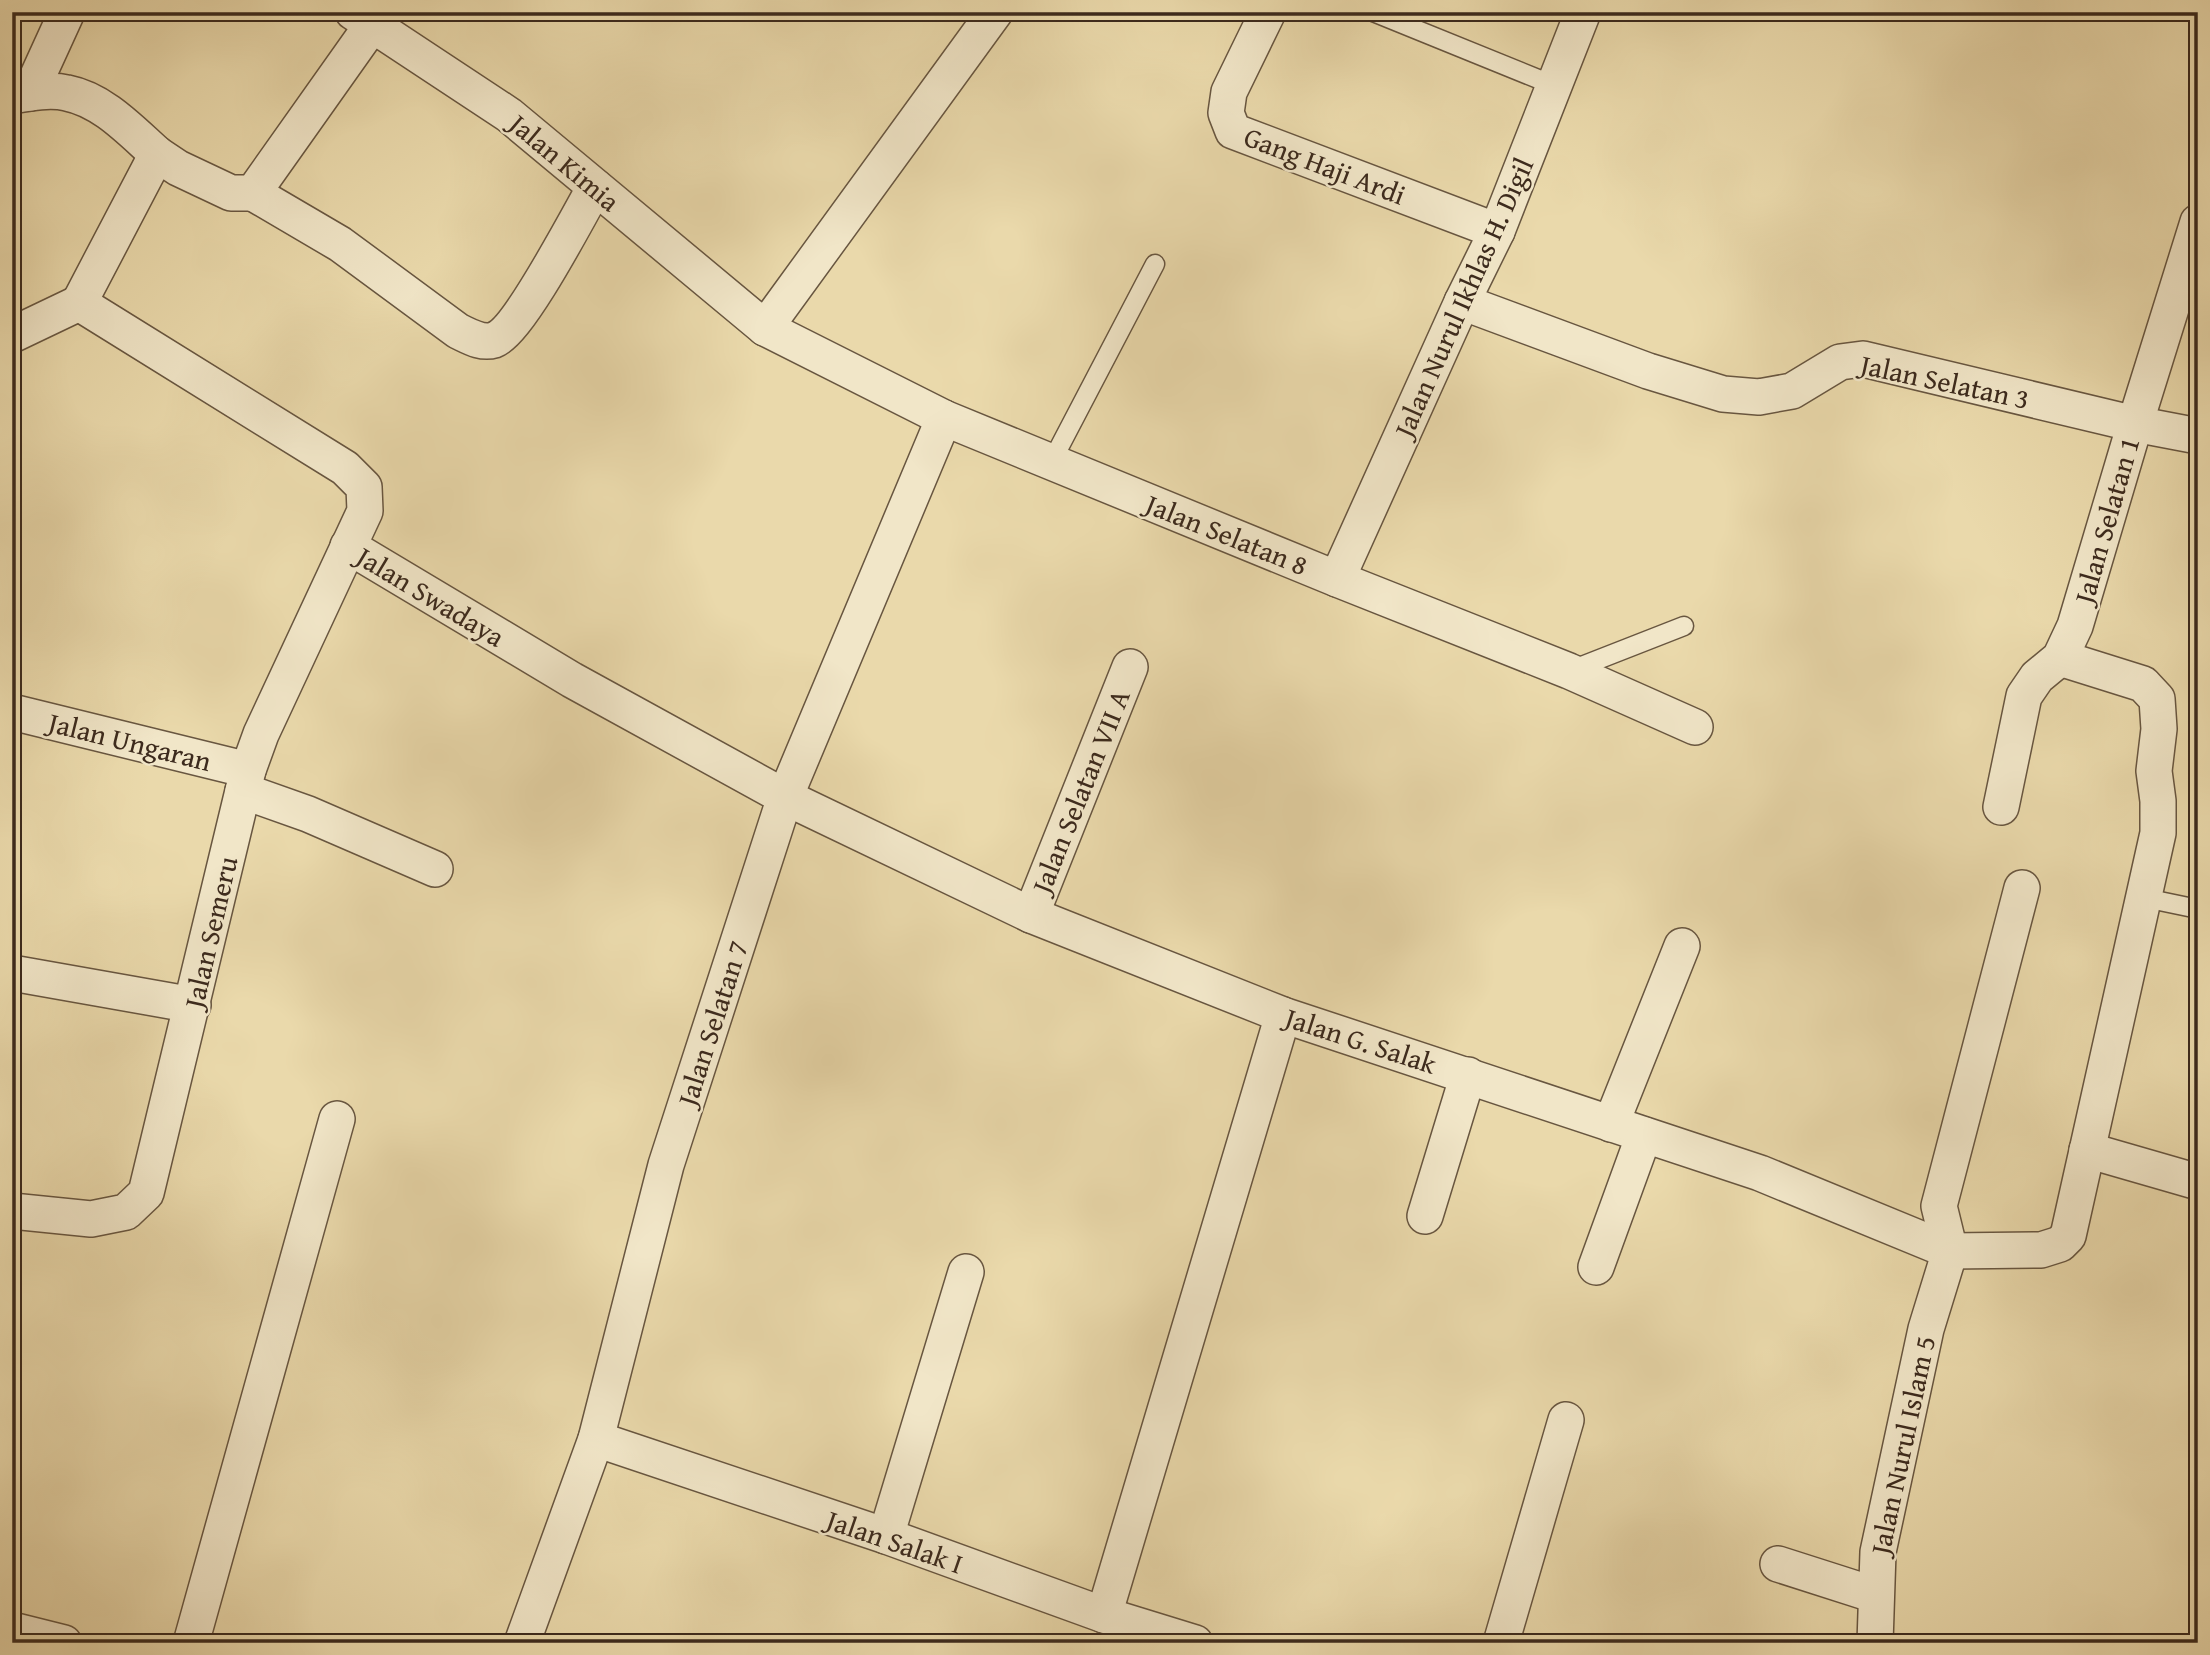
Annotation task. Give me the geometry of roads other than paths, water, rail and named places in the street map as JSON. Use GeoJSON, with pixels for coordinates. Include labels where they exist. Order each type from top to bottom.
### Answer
{"type":"FeatureCollection","features":[{"type":"Feature","properties":{"kind":"street"},"geometry":{"type":"LineString","coordinates":[[21,94],[67,12]]}},
{"type":"Feature","properties":{"kind":"street"},"geometry":{"type":"LineString","coordinates":[[765,328],[995,12]]}},
{"type":"Feature","properties":{"kind":"street","name":"Gang Haji Ardi"},"geometry":{"type":"LineString","coordinates":[[1268,12],[1229,92],[1226,113],[1233,131],[1497,231]]}},
{"type":"Feature","properties":{"kind":"street","name":"Jalan Nurul Ikhlas H. Digil"},"geometry":{"type":"LineString","coordinates":[[1337,579],[1462,302],[1497,231],[1583,12]]}},
{"type":"Feature","properties":{"kind":"street"},"geometry":{"type":"LineString","coordinates":[[253,193],[362,18]]}},
{"type":"Feature","properties":{"kind":"street","name":"Jalan Kimia"},"geometry":{"type":"LineString","coordinates":[[362,18],[509,115],[765,328]]}},
{"type":"Feature","properties":{"kind":"street"},"geometry":{"type":"LineString","coordinates":[[21,94],[66,92],[94,103],[178,168],[231,193],[253,193],[340,244],[458,331],[478,340],[493,340],[504,333],[526,305],[595,187]]}},
{"type":"Feature","properties":{"kind":"street"},"geometry":{"type":"LineString","coordinates":[[12,335],[79,303],[158,154]]}},
{"type":"Feature","properties":{"kind":"street","name":"Jalan Selatan 1"},"geometry":{"type":"LineString","coordinates":[[2001,807],[2024,696],[2037,677],[2060,658],[2075,626],[2198,222]]}},
{"type":"Feature","properties":{"kind":"street","name":"Jalan Selatan 3"},"geometry":{"type":"LineString","coordinates":[[1462,302],[1648,371],[1723,394],[1759,397],[1792,391],[1840,362],[1863,359],[2135,424],[2198,436]]}},
{"type":"Feature","properties":{"kind":"street","name":"Jalan Swadaya"},"geometry":{"type":"LineString","coordinates":[[79,303],[345,468],[364,487],[365,511],[348,546],[572,680],[785,797]]}},
{"type":"Feature","properties":{"kind":"street","name":"Jalan Selatan 8"},"geometry":{"type":"LineString","coordinates":[[765,328],[944,418],[1569,671],[1695,727]]}},
{"type":"Feature","properties":{"kind":"street","name":"Jalan Selatan 7"},"geometry":{"type":"LineString","coordinates":[[522,1643],[596,1439],[666,1165],[785,797],[944,418]]}},
{"type":"Feature","properties":{"kind":"street","name":"Jalan Semeru"},"geometry":{"type":"LineString","coordinates":[[14,1219],[91,1219],[125,1212],[146,1193],[246,781],[261,734],[348,546]]}},
{"type":"Feature","properties":{"kind":"street"},"geometry":{"type":"LineString","coordinates":[[2022,888],[1939,1206],[1950,1251],[2041,1250],[2060,1244],[2068,1236],[2158,834],[2154,771],[2159,729],[2157,699],[2143,684],[2060,658]]}},
{"type":"Feature","properties":{"kind":"street","name":"Jalan Selatan VII A"},"geometry":{"type":"LineString","coordinates":[[1031,915],[1130,667]]}},
{"type":"Feature","properties":{"kind":"street","name":"Jalan Ungaran"},"geometry":{"type":"LineString","coordinates":[[12,712],[246,781],[308,814],[435,869]]}},
{"type":"Feature","properties":{"kind":"street","name":"Jalan G. Salak"},"geometry":{"type":"LineString","coordinates":[[785,797],[1031,915],[1283,1015],[1760,1173],[1950,1251]]}},
{"type":"Feature","properties":{"kind":"street"},"geometry":{"type":"LineString","coordinates":[[1611,1124],[1682,946]]}},
{"type":"Feature","properties":{"kind":"street"},"geometry":{"type":"LineString","coordinates":[[12,973],[193,1005]]}},
{"type":"Feature","properties":{"kind":"street"},"geometry":{"type":"LineString","coordinates":[[1104,1615],[1283,1015]]}},
{"type":"Feature","properties":{"kind":"street"},"geometry":{"type":"LineString","coordinates":[[1426,1216],[1468,1075]]}},
{"type":"Feature","properties":{"kind":"street"},"geometry":{"type":"LineString","coordinates":[[191,1643],[337,1119]]}},
{"type":"Feature","properties":{"kind":"street"},"geometry":{"type":"LineString","coordinates":[[1596,1267],[1644,1135]]}},
{"type":"Feature","properties":{"kind":"street"},"geometry":{"type":"LineString","coordinates":[[2087,1150],[2198,1182]]}},
{"type":"Feature","properties":{"kind":"street","name":"Jalan Nurul Islam 5"},"geometry":{"type":"LineString","coordinates":[[1875,1643],[1878,1552],[1926,1329],[1950,1251]]}},
{"type":"Feature","properties":{"kind":"street"},"geometry":{"type":"LineString","coordinates":[[886,1536],[966,1272]]}},
{"type":"Feature","properties":{"kind":"street"},"geometry":{"type":"LineString","coordinates":[[1501,1643],[1566,1420]]}},
{"type":"Feature","properties":{"kind":"street","name":"Jalan Salak I"},"geometry":{"type":"LineString","coordinates":[[596,1439],[886,1536],[1104,1615],[1195,1643]]}},
{"type":"Feature","properties":{"kind":"street"},"geometry":{"type":"LineString","coordinates":[[1778,1564],[1875,1595]]}},
{"type":"Feature","properties":{"kind":"street"},"geometry":{"type":"LineString","coordinates":[[12,1630],[64,1643]]}},
{"type":"Feature","properties":{"kind":"lane"},"geometry":{"type":"LineString","coordinates":[[1373,12],[1553,85]]}},
{"type":"Feature","properties":{"kind":"lane"},"geometry":{"type":"LineString","coordinates":[[1052,461],[1155,264]]}},
{"type":"Feature","properties":{"kind":"lane"},"geometry":{"type":"LineString","coordinates":[[1569,671],[1684,626]]}},
{"type":"Feature","properties":{"kind":"lane"},"geometry":{"type":"LineString","coordinates":[[2145,898],[2198,909]]}}]}
